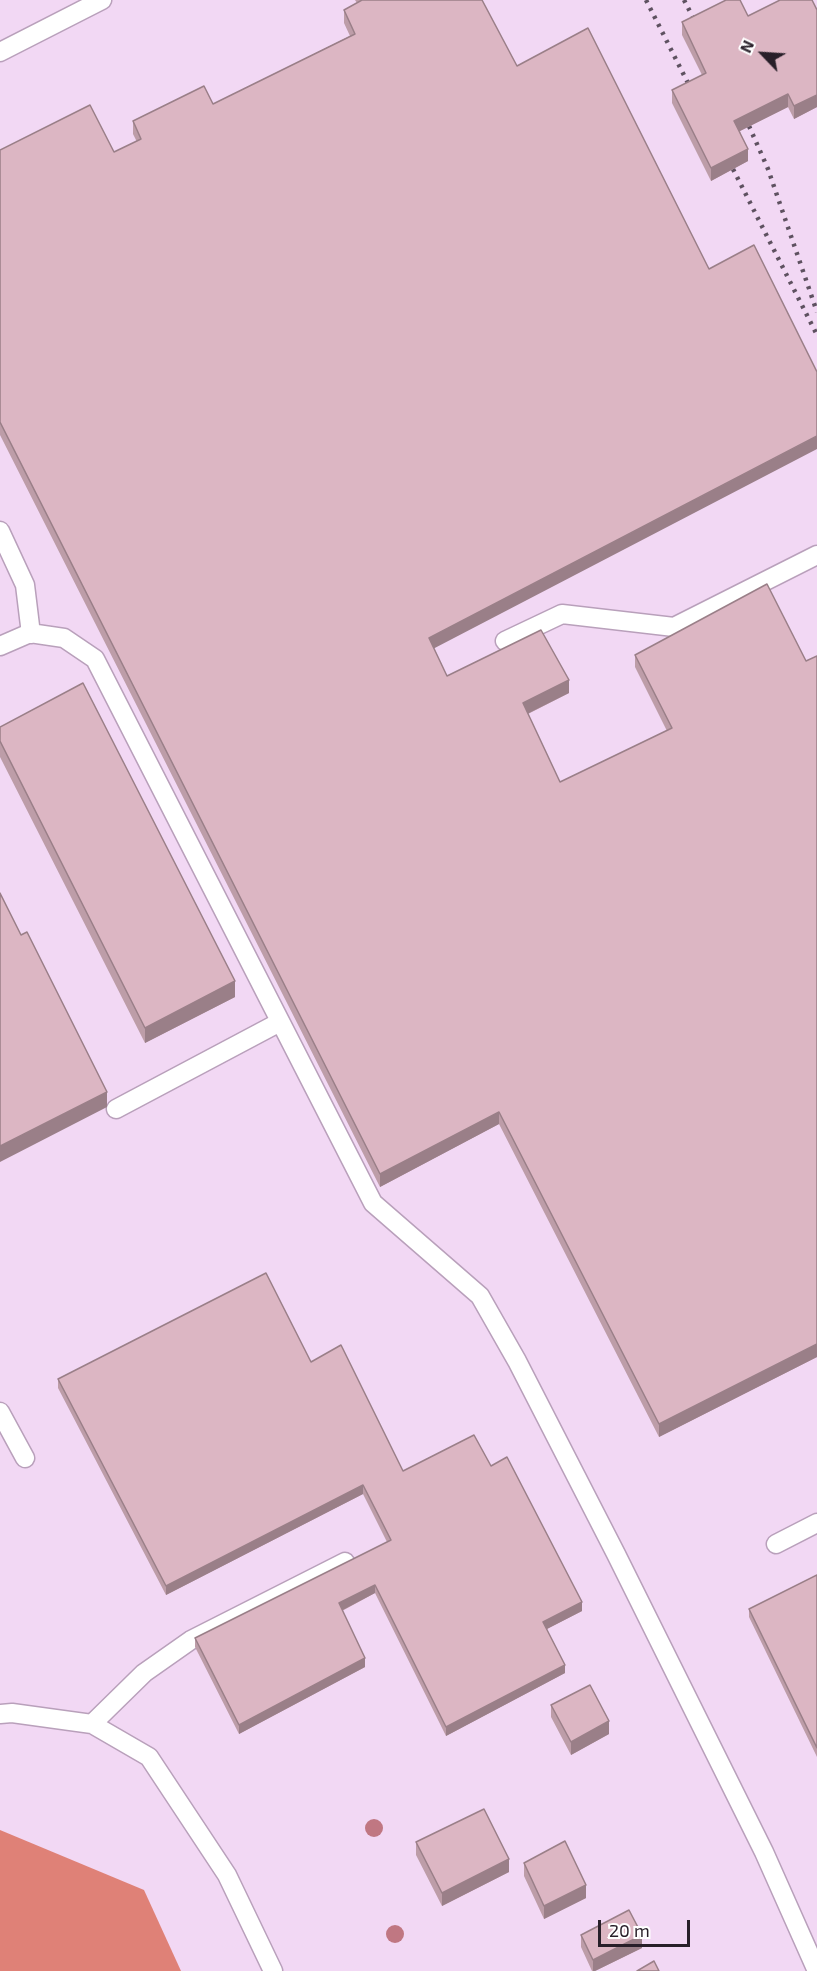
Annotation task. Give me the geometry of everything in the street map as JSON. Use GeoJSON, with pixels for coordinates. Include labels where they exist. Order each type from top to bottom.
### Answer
{"type":"FeatureCollection","features":[{"type":"Feature","properties":{"kind":"lane"},"geometry":{"type":"LineString","coordinates":[[0,52],[102,0]]}},
{"type":"Feature","properties":{"kind":"lane"},"geometry":{"type":"LineString","coordinates":[[0,531],[25,585],[31,634]]}},
{"type":"Feature","properties":{"kind":"lane"},"geometry":{"type":"LineString","coordinates":[[505,642],[562,614],[674,627],[817,555]]}},
{"type":"Feature","properties":{"kind":"lane"},"geometry":{"type":"LineString","coordinates":[[0,646],[31,634],[64,638],[95,659],[373,1203],[480,1296],[496,1323],[611,1544],[753,1830],[817,1971]]}},
{"type":"Feature","properties":{"kind":"lane"},"geometry":{"type":"LineString","coordinates":[[116,1109],[280,1022]]}},
{"type":"Feature","properties":{"kind":"lane"},"geometry":{"type":"LineString","coordinates":[[0,1412],[25,1458]]}},
{"type":"Feature","properties":{"kind":"lane"},"geometry":{"type":"LineString","coordinates":[[776,1544],[817,1523]]}},
{"type":"Feature","properties":{"kind":"lane"},"geometry":{"type":"LineString","coordinates":[[92,1724],[144,1673],[191,1640],[345,1562]]}},
{"type":"Feature","properties":{"kind":"lane"},"geometry":{"type":"LineString","coordinates":[[0,1714],[12,1713],[92,1724],[149,1757],[227,1875],[273,1971]]}},
{"type":"Feature","properties":{"kind":"shaded area"},"geometry":{"type":"Polygon","coordinates":[[[0,1830],[144,1890],[181,1971],[0,1971],[0,1830]]]}},
{"type":"Feature","properties":{"kind":"building"},"geometry":{"type":"Polygon","coordinates":[[[362,0],[482,0],[517,66],[588,28],[709,269],[754,245],[817,372],[817,436],[429,638],[447,676],[541,630],[569,680],[523,703],[560,782],[672,728],[635,655],[767,584],[806,661],[817,656],[817,1344],[659,1424],[499,1112],[380,1174],[0,422],[0,150],[90,105],[114,152],[141,139],[133,121],[204,86],[213,104],[355,34],[344,10],[362,0]]]}},
{"type":"Feature","properties":{"kind":"building"},"geometry":{"type":"Polygon","coordinates":[[[726,0],[740,0],[748,16],[780,0],[812,0],[817,10],[817,95],[794,106],[788,94],[734,121],[748,149],[711,168],[672,90],[706,73],[682,22],[726,0]]]}},
{"type":"Feature","properties":{"kind":"building"},"geometry":{"type":"Polygon","coordinates":[[[83,683],[235,981],[145,1028],[0,741],[0,727],[83,683]]]}},
{"type":"Feature","properties":{"kind":"building"},"geometry":{"type":"Polygon","coordinates":[[[0,893],[21,935],[27,932],[107,1092],[0,1146],[0,893]]]}},
{"type":"Feature","properties":{"kind":"building"},"geometry":{"type":"Polygon","coordinates":[[[266,1273],[311,1362],[341,1345],[403,1471],[474,1435],[491,1466],[507,1457],[582,1602],[543,1622],[565,1665],[446,1727],[375,1585],[339,1603],[365,1658],[239,1725],[195,1638],[391,1540],[363,1485],[166,1586],[58,1379],[266,1273]]]}},
{"type":"Feature","properties":{"kind":"building"},"geometry":{"type":"Polygon","coordinates":[[[817,1575],[817,1748],[749,1609],[817,1575]]]}},
{"type":"Feature","properties":{"kind":"building"},"geometry":{"type":"Polygon","coordinates":[[[590,1685],[609,1721],[571,1742],[551,1705],[590,1685]]]}},
{"type":"Feature","properties":{"kind":"building"},"geometry":{"type":"Polygon","coordinates":[[[484,1809],[509,1859],[442,1893],[416,1842],[484,1809]]]}},
{"type":"Feature","properties":{"kind":"building"},"geometry":{"type":"Polygon","coordinates":[[[565,1841],[586,1885],[544,1906],[524,1863],[565,1841]]]}},
{"type":"Feature","properties":{"kind":"building"},"geometry":{"type":"Polygon","coordinates":[[[629,1910],[642,1935],[593,1960],[581,1935],[629,1910]]]}},
{"type":"Feature","properties":{"kind":"building"},"geometry":{"type":"Polygon","coordinates":[[[654,1961],[659,1971],[637,1971],[654,1961]]]}},
{"type":"Feature","properties":{"kind":"railway"},"geometry":{"type":"LineString","coordinates":[[646,0],[693,93]]}},
{"type":"Feature","properties":{"kind":"railway"},"geometry":{"type":"LineString","coordinates":[[684,0],[698,27]]}},
{"type":"Feature","properties":{"kind":"railway"},"geometry":{"type":"LineString","coordinates":[[749,126],[768,169],[817,312]]}},
{"type":"Feature","properties":{"kind":"railway"},"geometry":{"type":"LineString","coordinates":[[733,169],[817,335]]}}]}
